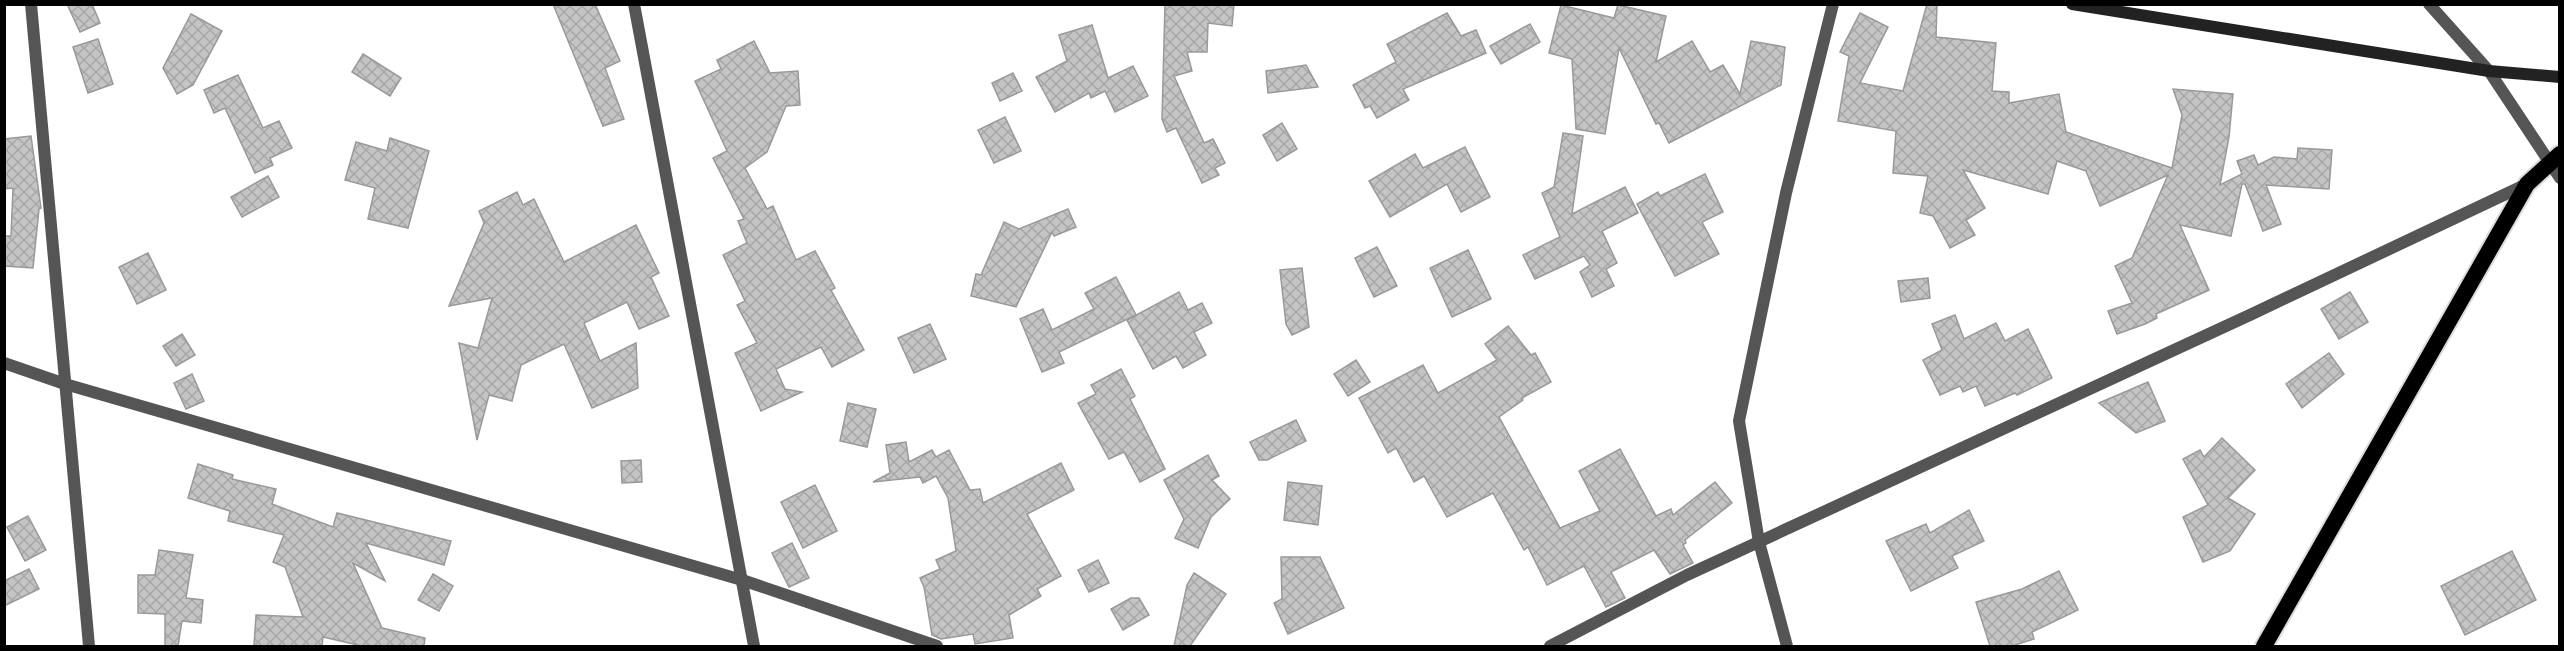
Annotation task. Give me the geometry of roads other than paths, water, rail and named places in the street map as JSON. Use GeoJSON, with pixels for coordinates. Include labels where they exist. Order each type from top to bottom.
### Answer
{"type":"FeatureCollection","features":[{"type":"Feature","properties":{"kind":"highway"},"geometry":{"type":"LineString","coordinates":[[2264,646],[2527,184],[2554,158]]}},
{"type":"Feature","properties":{"kind":"main road"},"geometry":{"type":"LineString","coordinates":[[2072,4],[2489,71],[2559,77]]}},
{"type":"Feature","properties":{"kind":"street"},"geometry":{"type":"LineString","coordinates":[[31,4],[89,646]]}},
{"type":"Feature","properties":{"kind":"street"},"geometry":{"type":"LineString","coordinates":[[634,4],[754,646]]}},
{"type":"Feature","properties":{"kind":"street"},"geometry":{"type":"LineString","coordinates":[[1787,646],[1759,542],[1739,421],[1786,193],[1833,4]]}},
{"type":"Feature","properties":{"kind":"street"},"geometry":{"type":"LineString","coordinates":[[2429,4],[2489,71],[2554,158],[2559,178]]}},
{"type":"Feature","properties":{"kind":"street"},"geometry":{"type":"LineString","coordinates":[[1550,646],[1687,575],[2263,309],[2527,184]]}},
{"type":"Feature","properties":{"kind":"street"},"geometry":{"type":"LineString","coordinates":[[4,363],[65,384],[742,580],[937,646]]}}]}
